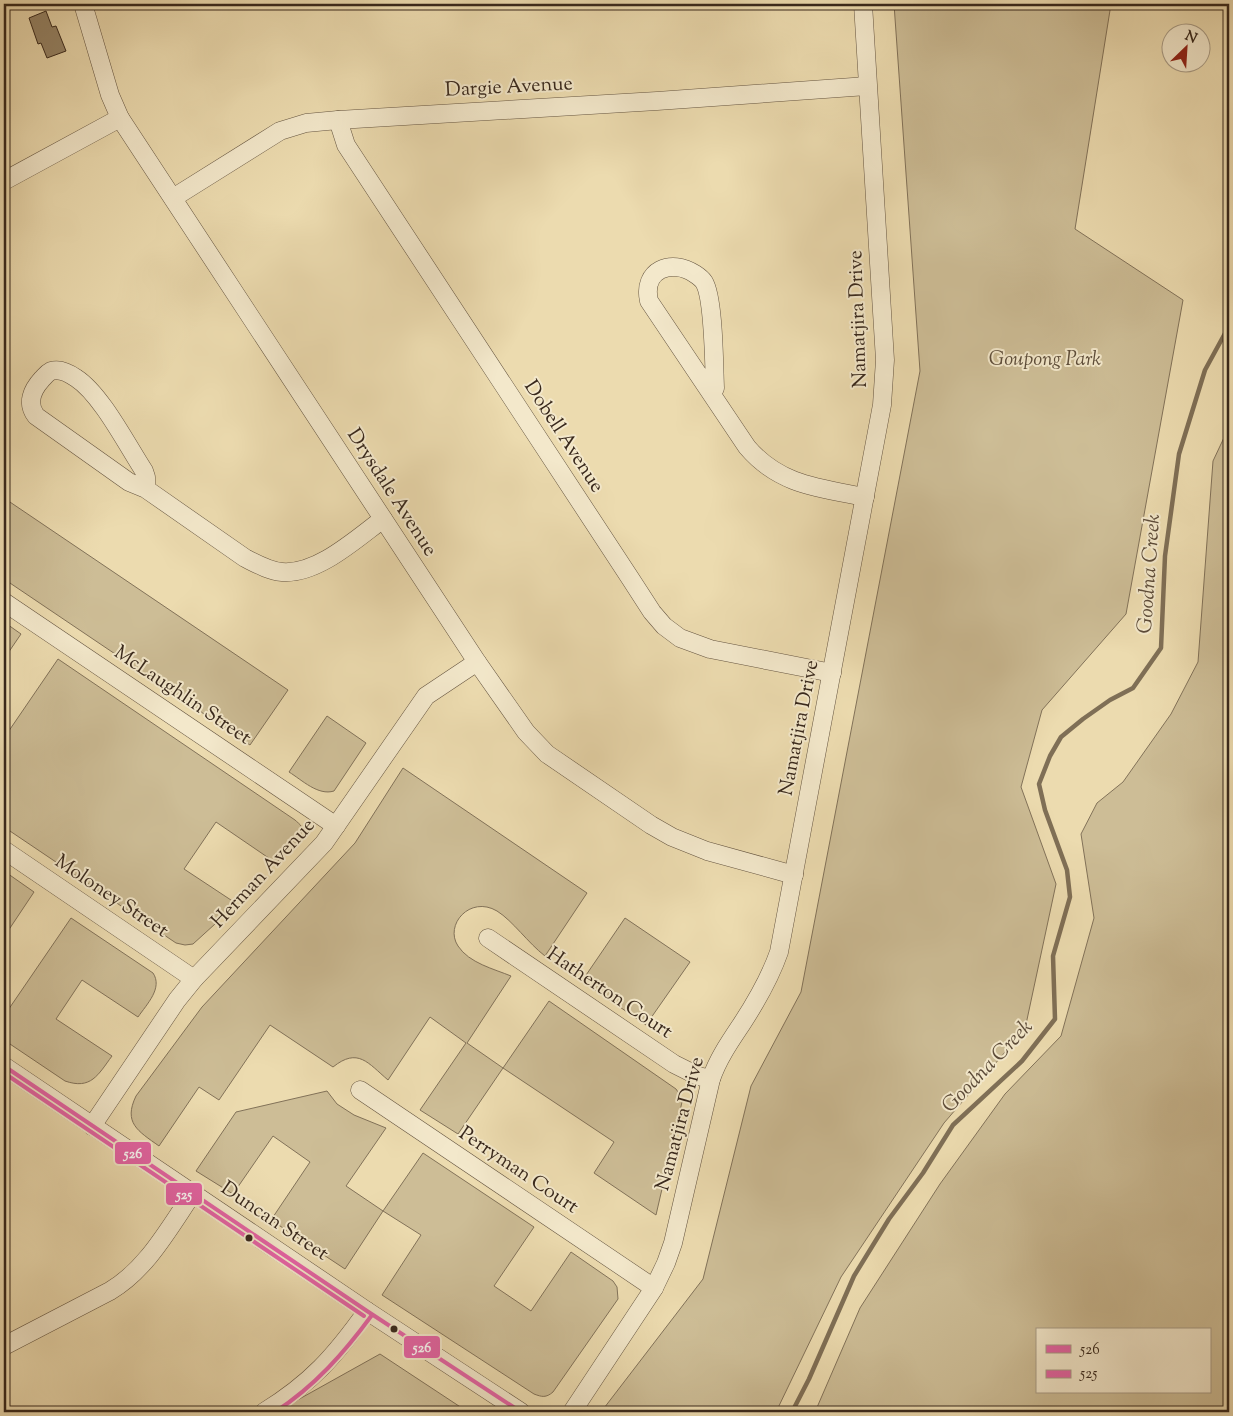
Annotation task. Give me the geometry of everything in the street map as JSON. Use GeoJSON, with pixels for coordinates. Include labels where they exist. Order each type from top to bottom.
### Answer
{"type":"FeatureCollection","features":[{"type":"Feature","properties":{"kind":"street","name":"Drysdale Avenue"},"geometry":{"type":"LineString","coordinates":[[83,4],[110,95],[120,118],[477,662],[526,732],[547,754],[651,826],[672,837],[707,850],[794,875]]}},
{"type":"Feature","properties":{"kind":"street","name":"Namatjira Drive"},"geometry":{"type":"LineString","coordinates":[[572,1412],[654,1288],[666,1263],[673,1243],[716,1064],[752,1007],[774,966],[779,952],[882,405],[885,360],[863,4]]}},
{"type":"Feature","properties":{"kind":"street","name":"Dargie Avenue"},"geometry":{"type":"LineString","coordinates":[[173,198],[280,130],[306,124],[338,120],[867,86]]}},
{"type":"Feature","properties":{"kind":"street"},"geometry":{"type":"LineString","coordinates":[[4,181],[120,118]]}},
{"type":"Feature","properties":{"kind":"street","name":"Dobell Avenue"},"geometry":{"type":"LineString","coordinates":[[338,120],[346,145],[624,570],[652,612],[664,626],[680,638],[710,649],[832,672]]}},
{"type":"Feature","properties":{"kind":"street"},"geometry":{"type":"LineString","coordinates":[[712,394],[715,388],[711,324],[708,294],[703,280],[692,272],[680,268],[667,268],[655,273],[649,282],[647,291],[649,301],[747,447],[755,457],[785,478],[807,486],[865,497]]}},
{"type":"Feature","properties":{"kind":"street"},"geometry":{"type":"LineString","coordinates":[[146,489],[144,471],[100,402],[88,387],[66,372],[58,370],[48,373],[37,384],[32,394],[31,409],[36,416],[129,482],[146,489],[262,567],[281,572],[307,568],[323,561],[383,519]]}},
{"type":"Feature","properties":{"kind":"street","name":"McLaughlin Street"},"geometry":{"type":"LineString","coordinates":[[4,602],[336,826]]}},
{"type":"Feature","properties":{"kind":"street","name":"Herman Avenue"},"geometry":{"type":"LineString","coordinates":[[92,1126],[177,1000],[194,979],[310,859],[336,826],[426,696],[477,662]]}},
{"type":"Feature","properties":{"kind":"street","name":"Moloney Street"},"geometry":{"type":"LineString","coordinates":[[4,850],[194,979]]}},
{"type":"Feature","properties":{"kind":"street","name":"Hatherton Court"},"geometry":{"type":"LineString","coordinates":[[488,938],[674,1064],[698,1076],[711,1079]]}},
{"type":"Feature","properties":{"kind":"street","name":"Duncan Street"},"geometry":{"type":"LineString","coordinates":[[4,1066],[367,1311],[521,1412]]}},
{"type":"Feature","properties":{"kind":"street","name":"Perryman Court"},"geometry":{"type":"LineString","coordinates":[[360,1090],[654,1288]]}},
{"type":"Feature","properties":{"kind":"street"},"geometry":{"type":"LineString","coordinates":[[4,1346],[110,1291],[126,1280],[142,1264],[193,1193]]}},
{"type":"Feature","properties":{"kind":"street"},"geometry":{"type":"LineString","coordinates":[[264,1412],[308,1382],[327,1363],[367,1311]]}},
{"type":"Feature","properties":{"kind":"green space","name":"Goupong Park"},"geometry":{"type":"Polygon","coordinates":[[[894,4],[1111,4],[1075,229],[1183,300],[1126,614],[1042,710],[1021,787],[1056,884],[1025,1029],[944,1123],[841,1277],[776,1412],[601,1412],[703,1279],[751,1086],[801,992],[920,371],[894,4]]]}},
{"type":"Feature","properties":{"kind":"green space"},"geometry":{"type":"Polygon","coordinates":[[[1229,427],[1229,1412],[815,1412],[860,1308],[940,1184],[1005,1094],[1061,1036],[1094,918],[1081,834],[1097,803],[1123,782],[1171,714],[1198,662],[1213,461],[1229,427]]]}},
{"type":"Feature","properties":{"kind":"green space"},"geometry":{"type":"Polygon","coordinates":[[[4,498],[288,690],[250,745],[4,579],[4,498]]]}},
{"type":"Feature","properties":{"kind":"green space"},"geometry":{"type":"Polygon","coordinates":[[[4,622],[21,634],[4,659],[4,622]]]}},
{"type":"Feature","properties":{"kind":"green space"},"geometry":{"type":"Polygon","coordinates":[[[58,659],[295,820],[301,826],[302,830],[297,840],[276,863],[216,822],[184,869],[237,904],[193,944],[176,943],[4,827],[4,738],[58,659]]]}},
{"type":"Feature","properties":{"kind":"green space"},"geometry":{"type":"Polygon","coordinates":[[[327,716],[366,743],[334,791],[328,792],[310,786],[289,772],[327,716]]]}},
{"type":"Feature","properties":{"kind":"green space"},"geometry":{"type":"Polygon","coordinates":[[[403,768],[587,893],[545,956],[503,915],[487,907],[469,910],[457,921],[454,929],[455,938],[463,952],[482,965],[511,976],[467,1043],[503,1068],[458,1134],[420,1110],[466,1043],[430,1017],[388,1080],[368,1063],[356,1058],[349,1058],[333,1067],[270,1025],[219,1100],[199,1087],[159,1146],[139,1131],[132,1120],[132,1105],[136,1096],[202,1007],[355,843],[403,768]]]}},
{"type":"Feature","properties":{"kind":"green space"},"geometry":{"type":"Polygon","coordinates":[[[4,871],[34,892],[4,937],[4,871]]]}},
{"type":"Feature","properties":{"kind":"green space"},"geometry":{"type":"Polygon","coordinates":[[[71,918],[153,973],[156,979],[153,996],[138,1017],[82,980],[56,1019],[112,1056],[98,1075],[88,1082],[81,1084],[65,1081],[4,1040],[4,1016],[71,918]]]}},
{"type":"Feature","properties":{"kind":"green space"},"geometry":{"type":"Polygon","coordinates":[[[625,918],[690,962],[646,1025],[582,981],[625,918]]]}},
{"type":"Feature","properties":{"kind":"green space"},"geometry":{"type":"Polygon","coordinates":[[[549,1001],[676,1089],[682,1102],[656,1215],[594,1173],[614,1142],[503,1068],[549,1001]]]}},
{"type":"Feature","properties":{"kind":"green space"},"geometry":{"type":"Polygon","coordinates":[[[327,1091],[337,1104],[354,1115],[386,1128],[346,1186],[383,1211],[345,1269],[271,1220],[310,1162],[273,1136],[233,1194],[196,1171],[236,1112],[327,1091]]]}},
{"type":"Feature","properties":{"kind":"green space"},"geometry":{"type":"Polygon","coordinates":[[[423,1153],[534,1227],[494,1286],[531,1311],[571,1252],[613,1281],[617,1287],[618,1299],[553,1392],[548,1395],[539,1396],[382,1295],[421,1235],[383,1211],[423,1153]]]}},
{"type":"Feature","properties":{"kind":"green space"},"geometry":{"type":"Polygon","coordinates":[[[380,1354],[468,1412],[276,1412],[380,1354]]]}},
{"type":"Feature","properties":{"kind":"building"},"geometry":{"type":"Polygon","coordinates":[[[46,11],[52,27],[56,26],[66,51],[47,58],[41,43],[38,44],[29,18],[46,11]]]}},
{"type":"Feature","properties":{"kind":"waterway","name":"Goodna Creek"},"geometry":{"type":"LineString","coordinates":[[792,1412],[809,1379],[854,1276],[889,1219],[923,1173],[953,1125],[1022,1061],[1055,1019],[1053,956],[1070,897],[1067,870],[1045,810],[1039,784],[1050,756],[1061,737],[1110,700],[1133,688],[1161,648],[1165,556],[1179,454],[1205,370],[1229,326]]}},
{"type":"Feature","properties":{"kind":"transit line","name":"526"},"geometry":{"type":"LineString","coordinates":[[4,1066],[367,1311],[521,1412]]}},
{"type":"Feature","properties":{"kind":"transit line","name":"525"},"geometry":{"type":"LineString","coordinates":[[4,1073],[364,1316]]}},
{"type":"Feature","properties":{"kind":"transit line","name":"525"},"geometry":{"type":"LineString","coordinates":[[275,1412],[316,1380],[351,1343],[372,1315]]}}]}
